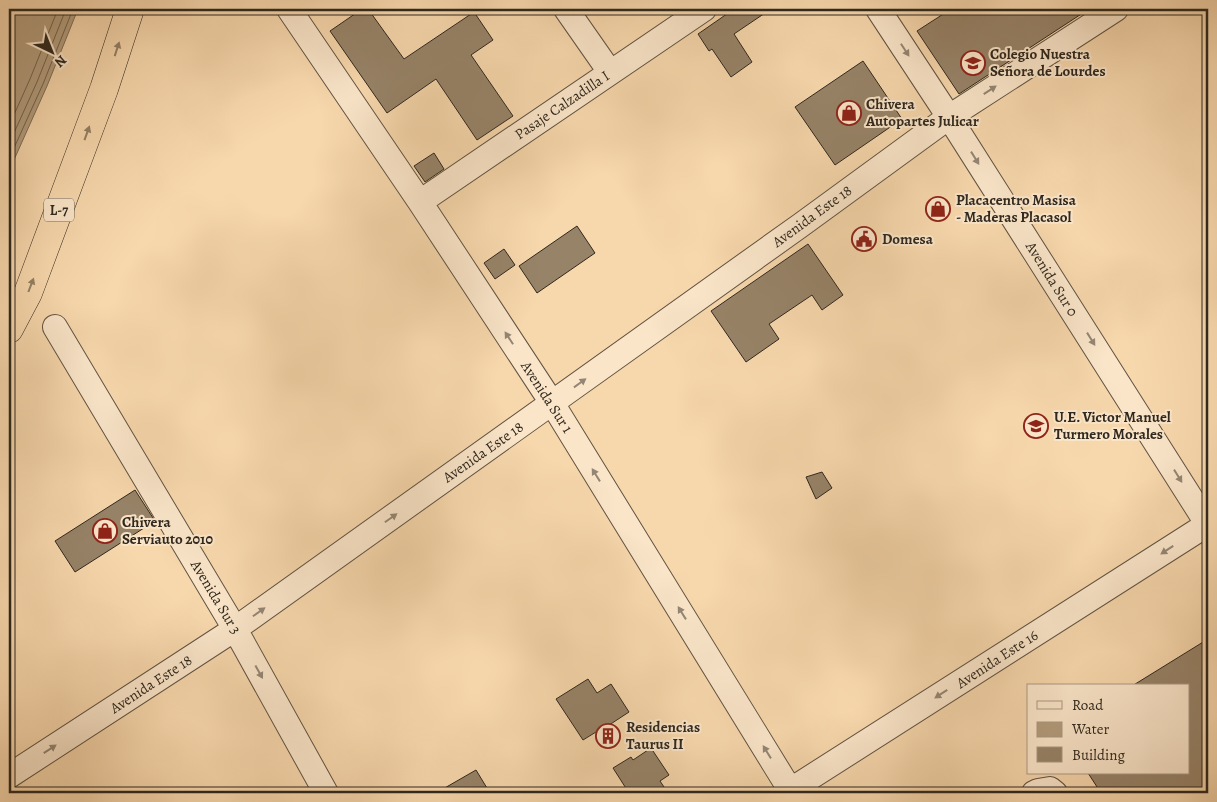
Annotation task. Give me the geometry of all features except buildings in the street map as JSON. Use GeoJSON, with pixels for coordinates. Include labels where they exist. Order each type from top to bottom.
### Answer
{"type":"FeatureCollection","features":[{"type":"Feature","properties":{"kind":"highway","name":"L-7"},"geometry":{"type":"LineString","coordinates":[[9,329],[32,284],[104,89],[130,9]]}},
{"type":"Feature","properties":{"kind":"street","name":"Avenida Sur 1"},"geometry":{"type":"LineString","coordinates":[[289,9],[420,202],[552,403],[790,792]]}},
{"type":"Feature","properties":{"kind":"street"},"geometry":{"type":"LineString","coordinates":[[566,9],[610,72]]}},
{"type":"Feature","properties":{"kind":"street","name":"Pasaje Calzadilla I"},"geometry":{"type":"LineString","coordinates":[[420,202],[704,9]]}},
{"type":"Feature","properties":{"kind":"street","name":"Avenida Sur 0"},"geometry":{"type":"LineString","coordinates":[[878,9],[949,117],[1208,524]]}},
{"type":"Feature","properties":{"kind":"street","name":"Avenida Este 18"},"geometry":{"type":"LineString","coordinates":[[9,776],[235,629],[949,117],[1116,9]]}},
{"type":"Feature","properties":{"kind":"street","name":"Avenida Sur 3"},"geometry":{"type":"LineString","coordinates":[[54,327],[235,629],[326,793]]}},
{"type":"Feature","properties":{"kind":"street","name":"Avenida Este 16"},"geometry":{"type":"LineString","coordinates":[[790,792],[1208,524]]}},
{"type":"Feature","properties":{"kind":"street"},"geometry":{"type":"LineString","coordinates":[[1034,793],[1050,789],[1055,793]]}},
{"type":"Feature","properties":{"kind":"water"},"geometry":{"type":"Polygon","coordinates":[[[13,9],[78,9],[47,86],[9,171],[9,20],[13,9]]]}},
{"type":"Feature","properties":{"kind":"place","name":"Colegio Nuestra Señora de Lourdes"},"geometry":{"type":"Point","coordinates":[973,63]}},
{"type":"Feature","properties":{"kind":"place","name":"Chivera Autopartes Julicar"},"geometry":{"type":"Point","coordinates":[849,113]}},
{"type":"Feature","properties":{"kind":"place","name":"Placacentro Masisa - Maderas Placasol"},"geometry":{"type":"Point","coordinates":[938,209]}},
{"type":"Feature","properties":{"kind":"place","name":"Domesa"},"geometry":{"type":"Point","coordinates":[864,239]}},
{"type":"Feature","properties":{"kind":"place","name":"U.E. Victor Manuel Turmero Morales"},"geometry":{"type":"Point","coordinates":[1036,426]}},
{"type":"Feature","properties":{"kind":"place","name":"Chivera Serviauto 2010"},"geometry":{"type":"Point","coordinates":[105,531]}},
{"type":"Feature","properties":{"kind":"place","name":"Residencias Taurus II"},"geometry":{"type":"Point","coordinates":[608,736]}}]}
